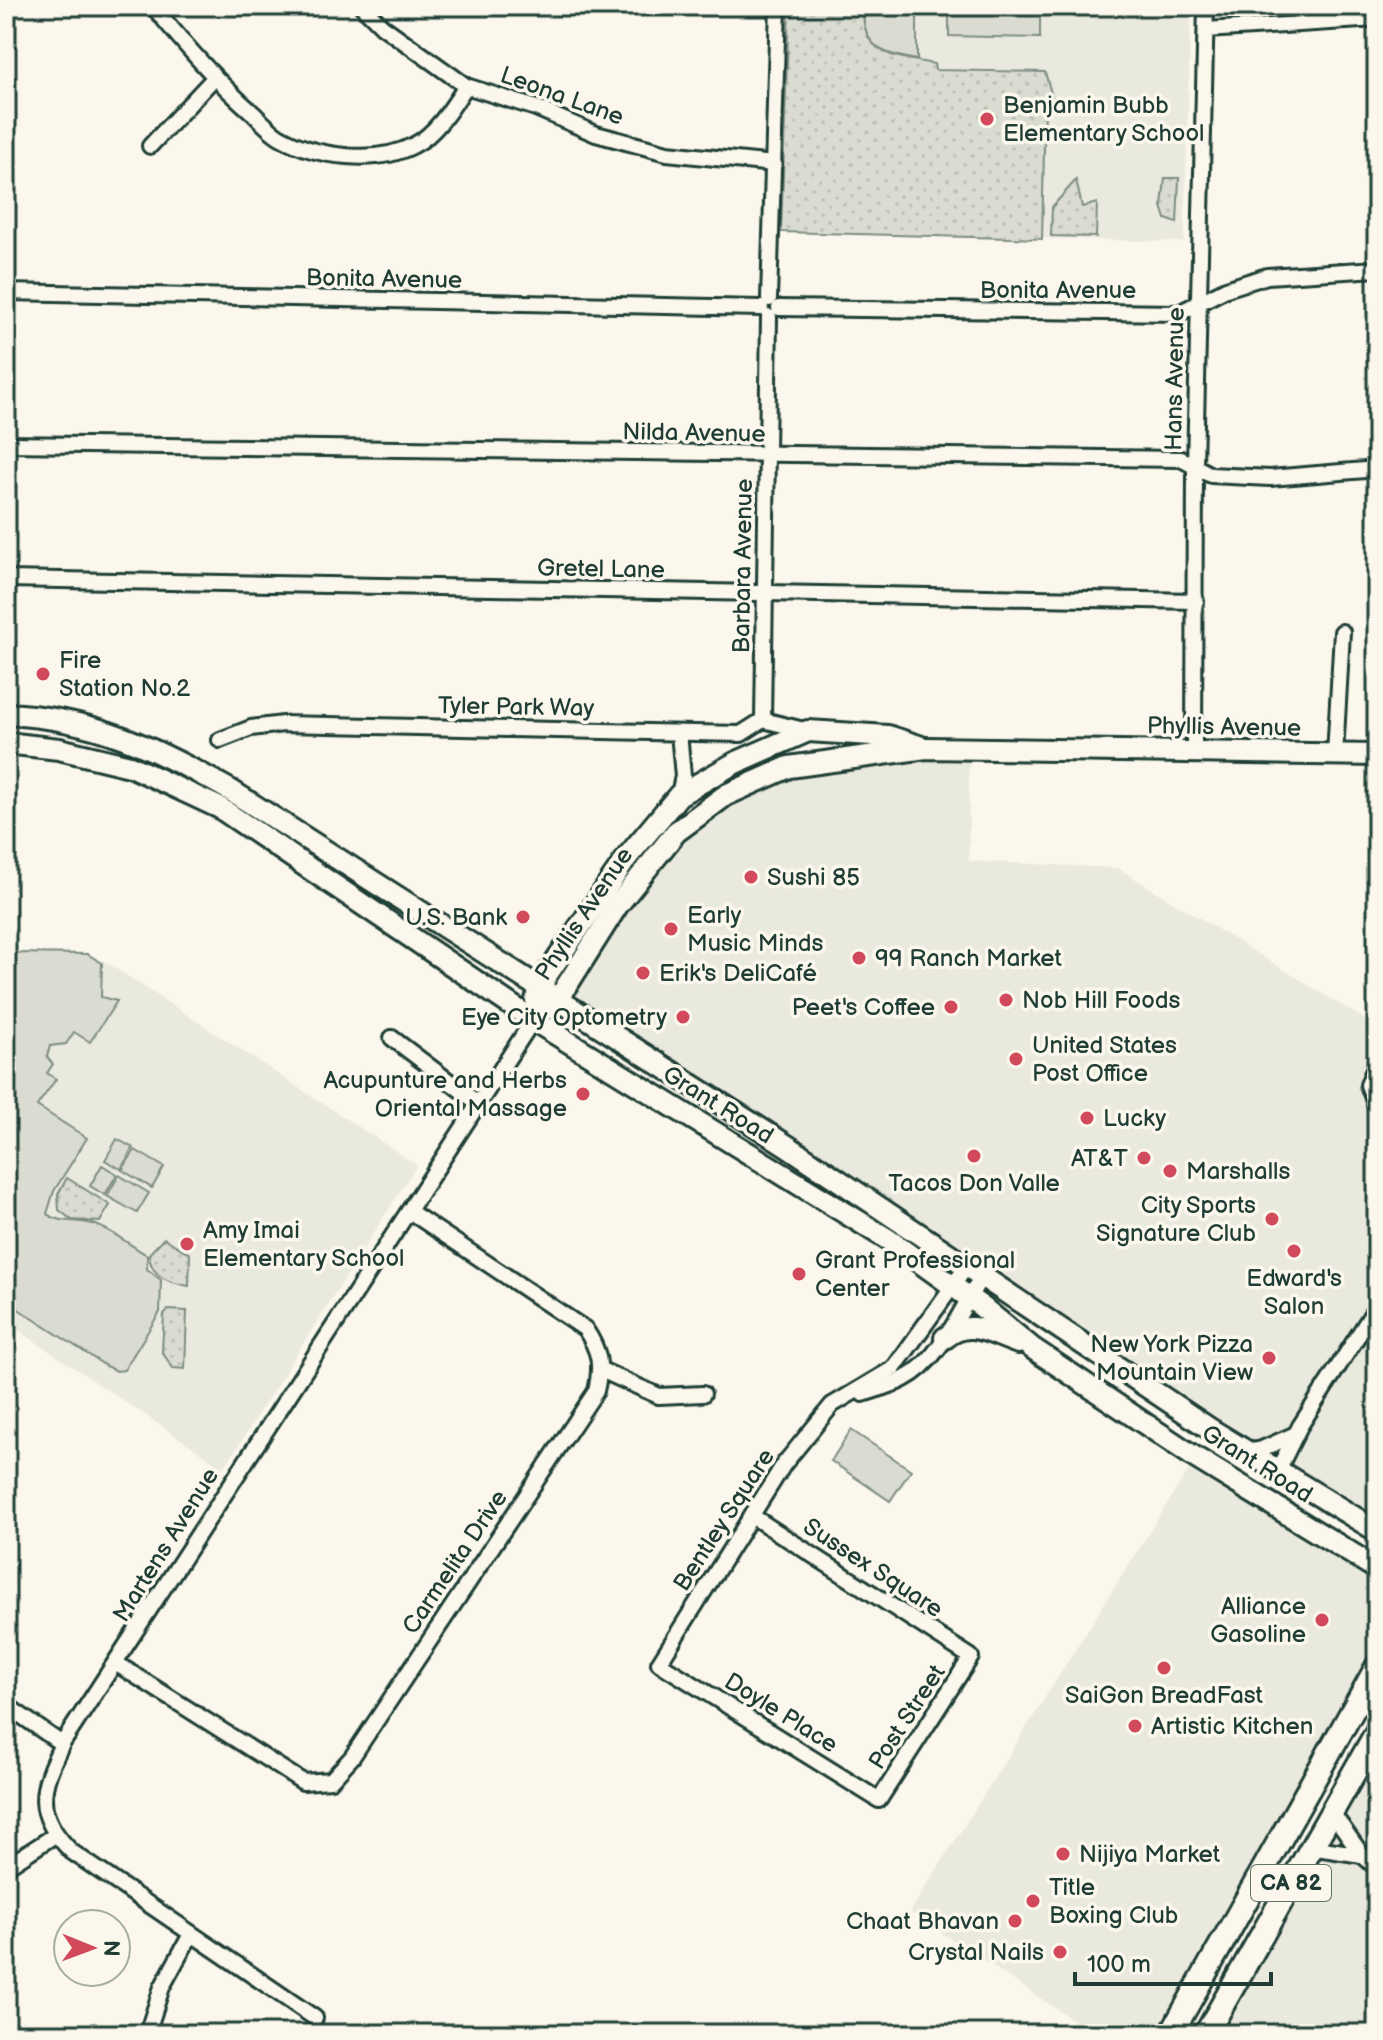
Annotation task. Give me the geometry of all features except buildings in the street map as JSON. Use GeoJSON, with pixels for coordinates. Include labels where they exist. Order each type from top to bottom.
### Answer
{"type":"FeatureCollection","features":[{"type":"Feature","properties":{"kind":"main road","name":"Grant Road"},"geometry":{"type":"LineString","coordinates":[[6,714],[69,720],[156,749],[230,790],[538,990],[789,1147],[974,1271],[1250,1472],[1377,1569]]}},
{"type":"Feature","properties":{"kind":"main road","name":"Phyllis Avenue"},"geometry":{"type":"LineString","coordinates":[[533,1020],[538,990],[628,856],[679,795],[735,763],[808,731],[888,736],[926,748]]}},
{"type":"Feature","properties":{"kind":"main road","name":"Grant Road"},"geometry":{"type":"LineString","coordinates":[[6,743],[59,749],[130,766],[220,808],[533,1020],[889,1240],[961,1291],[1032,1348],[1208,1465],[1250,1472]]}},
{"type":"Feature","properties":{"kind":"main road","name":"Phyllis Avenue"},"geometry":{"type":"LineString","coordinates":[[533,1020],[557,1001],[649,863],[694,817],[726,795],[789,767],[926,748],[1377,755]]}},
{"type":"Feature","properties":{"kind":"main road"},"geometry":{"type":"LineString","coordinates":[[945,1338],[955,1329],[972,1325],[1032,1348]]}},
{"type":"Feature","properties":{"kind":"main road","name":"Grant Road"},"geometry":{"type":"LineString","coordinates":[[1278,1470],[1377,1531]]}},
{"type":"Feature","properties":{"kind":"main road"},"geometry":{"type":"LineString","coordinates":[[1250,1472],[1278,1470]]}},
{"type":"Feature","properties":{"kind":"main road","name":"CA 82"},"geometry":{"type":"LineString","coordinates":[[1171,2034],[1377,1667]]}},
{"type":"Feature","properties":{"kind":"main road","name":"CA 82"},"geometry":{"type":"LineString","coordinates":[[1205,2034],[1377,1732]]}},
{"type":"Feature","properties":{"kind":"main road"},"geometry":{"type":"LineString","coordinates":[[1248,1959],[1250,1929],[1296,1845],[1295,1833],[1287,1828]]}},
{"type":"Feature","properties":{"kind":"main road"},"geometry":{"type":"LineString","coordinates":[[1205,2034],[1198,2019],[1217,1977],[1215,1956]]}},
{"type":"Feature","properties":{"kind":"street"},"geometry":{"type":"LineString","coordinates":[[153,6],[213,79],[280,138],[315,151],[350,156],[388,154],[415,145],[449,112],[466,86]]}},
{"type":"Feature","properties":{"kind":"street","name":"Leona Lane"},"geometry":{"type":"LineString","coordinates":[[362,6],[382,26],[466,86],[536,108],[596,134],[667,153],[774,164]]}},
{"type":"Feature","properties":{"kind":"street"},"geometry":{"type":"LineString","coordinates":[[770,6],[778,6]]}},
{"type":"Feature","properties":{"kind":"street","name":"Barbara Avenue"},"geometry":{"type":"LineString","coordinates":[[763,720],[778,6]]}},
{"type":"Feature","properties":{"kind":"street","name":"Hans Avenue"},"geometry":{"type":"LineString","coordinates":[[1194,752],[1195,465],[1206,6]]}},
{"type":"Feature","properties":{"kind":"street"},"geometry":{"type":"LineString","coordinates":[[1206,30],[1377,19]]}},
{"type":"Feature","properties":{"kind":"street"},"geometry":{"type":"LineString","coordinates":[[150,146],[213,79]]}},
{"type":"Feature","properties":{"kind":"street","name":"Bonita Avenue"},"geometry":{"type":"LineString","coordinates":[[6,292],[1179,313],[1226,289],[1267,276],[1377,269]]}},
{"type":"Feature","properties":{"kind":"street","name":"Nilda Avenue"},"geometry":{"type":"LineString","coordinates":[[6,444],[1181,459],[1211,475],[1270,478],[1377,469]]}},
{"type":"Feature","properties":{"kind":"street","name":"Gretel Lane"},"geometry":{"type":"LineString","coordinates":[[6,579],[1196,601]]}},
{"type":"Feature","properties":{"kind":"street"},"geometry":{"type":"LineString","coordinates":[[1335,755],[1342,632]]}},
{"type":"Feature","properties":{"kind":"street"},"geometry":{"type":"LineString","coordinates":[[763,720],[808,731]]}},
{"type":"Feature","properties":{"kind":"street","name":"Tyler Park Way"},"geometry":{"type":"LineString","coordinates":[[220,740],[251,728],[283,724],[741,734],[763,720]]}},
{"type":"Feature","properties":{"kind":"street"},"geometry":{"type":"LineString","coordinates":[[679,733],[683,776],[679,795]]}},
{"type":"Feature","properties":{"kind":"street","name":"Martens Avenue"},"geometry":{"type":"LineString","coordinates":[[55,1835],[44,1802],[44,1780],[62,1744],[117,1664],[533,1020]]}},
{"type":"Feature","properties":{"kind":"street"},"geometry":{"type":"LineString","coordinates":[[392,1038],[479,1104]]}},
{"type":"Feature","properties":{"kind":"street"},"geometry":{"type":"LineString","coordinates":[[1377,1062],[1368,1085],[1377,1108]]}},
{"type":"Feature","properties":{"kind":"street"},"geometry":{"type":"LineString","coordinates":[[409,1211],[585,1329],[599,1350],[601,1370],[659,1396],[703,1394]]}},
{"type":"Feature","properties":{"kind":"street","name":"Bentley Square"},"geometry":{"type":"LineString","coordinates":[[659,1663],[784,1464],[832,1405],[894,1368],[961,1291],[974,1271]]}},
{"type":"Feature","properties":{"kind":"street","name":"Bentley Square"},"geometry":{"type":"LineString","coordinates":[[832,1405],[905,1379],[926,1362],[945,1338],[961,1291]]}},
{"type":"Feature","properties":{"kind":"street"},"geometry":{"type":"LineString","coordinates":[[1278,1470],[1296,1434],[1377,1306]]}},
{"type":"Feature","properties":{"kind":"street","name":"Carmelita Drive"},"geometry":{"type":"LineString","coordinates":[[117,1664],[303,1782],[331,1780],[352,1757],[596,1391],[601,1370]]}},
{"type":"Feature","properties":{"kind":"street"},"geometry":{"type":"LineString","coordinates":[[1250,1472],[1262,1449],[1296,1434]]}},
{"type":"Feature","properties":{"kind":"street","name":"Sussex Square"},"geometry":{"type":"LineString","coordinates":[[752,1516],[971,1657]]}},
{"type":"Feature","properties":{"kind":"street","name":"Post Street"},"geometry":{"type":"LineString","coordinates":[[879,1800],[971,1657]]}},
{"type":"Feature","properties":{"kind":"street","name":"Doyle Place"},"geometry":{"type":"LineString","coordinates":[[659,1663],[879,1800]]}},
{"type":"Feature","properties":{"kind":"street"},"geometry":{"type":"LineString","coordinates":[[6,1705],[62,1744]]}},
{"type":"Feature","properties":{"kind":"street"},"geometry":{"type":"LineString","coordinates":[[1331,1811],[1362,1855],[1377,1868]]}},
{"type":"Feature","properties":{"kind":"street"},"geometry":{"type":"LineString","coordinates":[[6,1867],[55,1835],[72,1852],[315,2018]]}},
{"type":"Feature","properties":{"kind":"street"},"geometry":{"type":"LineString","coordinates":[[1310,1847],[1362,1855]]}},
{"type":"Feature","properties":{"kind":"street"},"geometry":{"type":"LineString","coordinates":[[147,2034],[162,1987],[191,1934]]}},
{"type":"Feature","properties":{"kind":"shaded area","name":"Benjamin Bubb Elementary School"},"geometry":{"type":"Polygon","coordinates":[[[789,6],[1191,6],[1184,242],[782,232],[789,6]]]}},
{"type":"Feature","properties":{"kind":"shaded area"},"geometry":{"type":"Polygon","coordinates":[[[789,6],[863,6],[864,23],[874,45],[893,56],[934,64],[935,70],[1045,72],[1055,107],[1045,108],[1042,239],[781,232],[789,6]]]}},
{"type":"Feature","properties":{"kind":"shaded area"},"geometry":{"type":"Polygon","coordinates":[[[863,6],[917,6],[917,60],[883,51],[870,40],[863,6]]]}},
{"type":"Feature","properties":{"kind":"shaded area"},"geometry":{"type":"Polygon","coordinates":[[[949,11],[1040,13],[1040,38],[949,36],[949,11]]]}},
{"type":"Feature","properties":{"kind":"shaded area"},"geometry":{"type":"Polygon","coordinates":[[[1165,178],[1179,178],[1177,223],[1166,219],[1162,206],[1165,178]]]}},
{"type":"Feature","properties":{"kind":"shaded area"},"geometry":{"type":"Polygon","coordinates":[[[1076,180],[1082,207],[1097,203],[1096,237],[1051,236],[1052,207],[1076,180]]]}},
{"type":"Feature","properties":{"kind":"shaded area"},"geometry":{"type":"Polygon","coordinates":[[[969,749],[969,861],[1118,868],[1377,1027],[1377,1062],[1368,1085],[1377,1108],[1377,1531],[1278,1470],[1295,1435],[1247,1452],[583,1016],[574,972],[650,863],[761,778],[969,749]]]}},
{"type":"Feature","properties":{"kind":"shaded area","name":"Amy Imai Elementary School"},"geometry":{"type":"Polygon","coordinates":[[[6,951],[87,953],[106,962],[417,1165],[224,1468],[6,1322],[6,951]]]}},
{"type":"Feature","properties":{"kind":"shaded area"},"geometry":{"type":"Polygon","coordinates":[[[6,953],[87,954],[102,963],[101,997],[117,1001],[90,1042],[74,1032],[66,1044],[50,1046],[47,1057],[53,1064],[47,1073],[56,1079],[37,1106],[87,1138],[54,1191],[47,1214],[58,1219],[90,1223],[109,1231],[147,1255],[147,1269],[161,1280],[160,1312],[124,1370],[117,1371],[106,1366],[6,1301],[6,953]]]}},
{"type":"Feature","properties":{"kind":"shaded area"},"geometry":{"type":"Polygon","coordinates":[[[117,1139],[133,1148],[121,1169],[105,1160],[117,1139]]]}},
{"type":"Feature","properties":{"kind":"shaded area"},"geometry":{"type":"Polygon","coordinates":[[[135,1150],[164,1167],[152,1188],[122,1170],[135,1150]]]}},
{"type":"Feature","properties":{"kind":"shaded area"},"geometry":{"type":"Polygon","coordinates":[[[102,1165],[117,1174],[105,1195],[90,1186],[102,1165]]]}},
{"type":"Feature","properties":{"kind":"shaded area"},"geometry":{"type":"Polygon","coordinates":[[[119,1175],[149,1193],[137,1213],[107,1196],[119,1175]]]}},
{"type":"Feature","properties":{"kind":"shaded area"},"geometry":{"type":"Polygon","coordinates":[[[67,1178],[110,1205],[100,1222],[72,1220],[59,1210],[58,1194],[67,1178]]]}},
{"type":"Feature","properties":{"kind":"shaded area"},"geometry":{"type":"Polygon","coordinates":[[[164,1238],[190,1254],[189,1286],[162,1278],[153,1268],[149,1254],[164,1238]]]}},
{"type":"Feature","properties":{"kind":"shaded area"},"geometry":{"type":"Polygon","coordinates":[[[168,1310],[187,1311],[185,1369],[173,1368],[162,1352],[164,1314],[168,1310]]]}},
{"type":"Feature","properties":{"kind":"shaded area"},"geometry":{"type":"Polygon","coordinates":[[[851,1430],[911,1470],[890,1501],[831,1461],[851,1430]]]}},
{"type":"Feature","properties":{"kind":"shaded area"},"geometry":{"type":"Polygon","coordinates":[[[1196,1458],[1377,1569],[1377,1667],[1171,2034],[1094,2034],[910,1912],[1196,1458]]]}},
{"type":"Feature","properties":{"kind":"shaded area"},"geometry":{"type":"Polygon","coordinates":[[[1377,1732],[1377,2034],[1206,2034],[1377,1732]]]}},
{"type":"Feature","properties":{"kind":"place","name":"Benjamin Bubb Elementary School"},"geometry":{"type":"Point","coordinates":[987,119]}},
{"type":"Feature","properties":{"kind":"place","name":"Fire Station No.2"},"geometry":{"type":"Point","coordinates":[43,674]}},
{"type":"Feature","properties":{"kind":"place","name":"Sushi 85"},"geometry":{"type":"Point","coordinates":[751,877]}},
{"type":"Feature","properties":{"kind":"place","name":"U.S. Bank"},"geometry":{"type":"Point","coordinates":[523,917]}},
{"type":"Feature","properties":{"kind":"place","name":"Early Music Minds"},"geometry":{"type":"Point","coordinates":[671,929]}},
{"type":"Feature","properties":{"kind":"place","name":"99 Ranch Market"},"geometry":{"type":"Point","coordinates":[859,958]}},
{"type":"Feature","properties":{"kind":"place","name":"Erik's DeliCafé"},"geometry":{"type":"Point","coordinates":[643,973]}},
{"type":"Feature","properties":{"kind":"place","name":"Nob Hill Foods"},"geometry":{"type":"Point","coordinates":[1006,1000]}},
{"type":"Feature","properties":{"kind":"place","name":"Peet's Coffee"},"geometry":{"type":"Point","coordinates":[951,1007]}},
{"type":"Feature","properties":{"kind":"place","name":"Eye City Optometry"},"geometry":{"type":"Point","coordinates":[683,1017]}},
{"type":"Feature","properties":{"kind":"place","name":"United States Post Office"},"geometry":{"type":"Point","coordinates":[1016,1059]}},
{"type":"Feature","properties":{"kind":"place","name":"Acupunture and Herbs Oriental Massage"},"geometry":{"type":"Point","coordinates":[583,1094]}},
{"type":"Feature","properties":{"kind":"place","name":"Lucky"},"geometry":{"type":"Point","coordinates":[1087,1118]}},
{"type":"Feature","properties":{"kind":"place","name":"Tacos Don Valle"},"geometry":{"type":"Point","coordinates":[974,1156]}},
{"type":"Feature","properties":{"kind":"place","name":"AT&T"},"geometry":{"type":"Point","coordinates":[1144,1158]}},
{"type":"Feature","properties":{"kind":"place","name":"Marshalls"},"geometry":{"type":"Point","coordinates":[1170,1171]}},
{"type":"Feature","properties":{"kind":"place","name":"City Sports Signature Club"},"geometry":{"type":"Point","coordinates":[1272,1219]}},
{"type":"Feature","properties":{"kind":"place","name":"Amy Imai Elementary School"},"geometry":{"type":"Point","coordinates":[187,1244]}},
{"type":"Feature","properties":{"kind":"place","name":"Edward's Salon"},"geometry":{"type":"Point","coordinates":[1294,1251]}},
{"type":"Feature","properties":{"kind":"place","name":"Grant Professional Center"},"geometry":{"type":"Point","coordinates":[799,1274]}},
{"type":"Feature","properties":{"kind":"place","name":"New York Pizza Mountain View"},"geometry":{"type":"Point","coordinates":[1269,1358]}},
{"type":"Feature","properties":{"kind":"place","name":"Alliance Gasoline"},"geometry":{"type":"Point","coordinates":[1322,1620]}},
{"type":"Feature","properties":{"kind":"place","name":"SaiGon BreadFast"},"geometry":{"type":"Point","coordinates":[1164,1668]}},
{"type":"Feature","properties":{"kind":"place","name":"Artistic Kitchen"},"geometry":{"type":"Point","coordinates":[1135,1726]}},
{"type":"Feature","properties":{"kind":"place","name":"Nijiya Market"},"geometry":{"type":"Point","coordinates":[1063,1854]}},
{"type":"Feature","properties":{"kind":"place","name":"Title Boxing Club"},"geometry":{"type":"Point","coordinates":[1033,1901]}},
{"type":"Feature","properties":{"kind":"place","name":"Chaat Bhavan"},"geometry":{"type":"Point","coordinates":[1015,1921]}},
{"type":"Feature","properties":{"kind":"place","name":"Crystal Nails"},"geometry":{"type":"Point","coordinates":[1060,1952]}}]}
